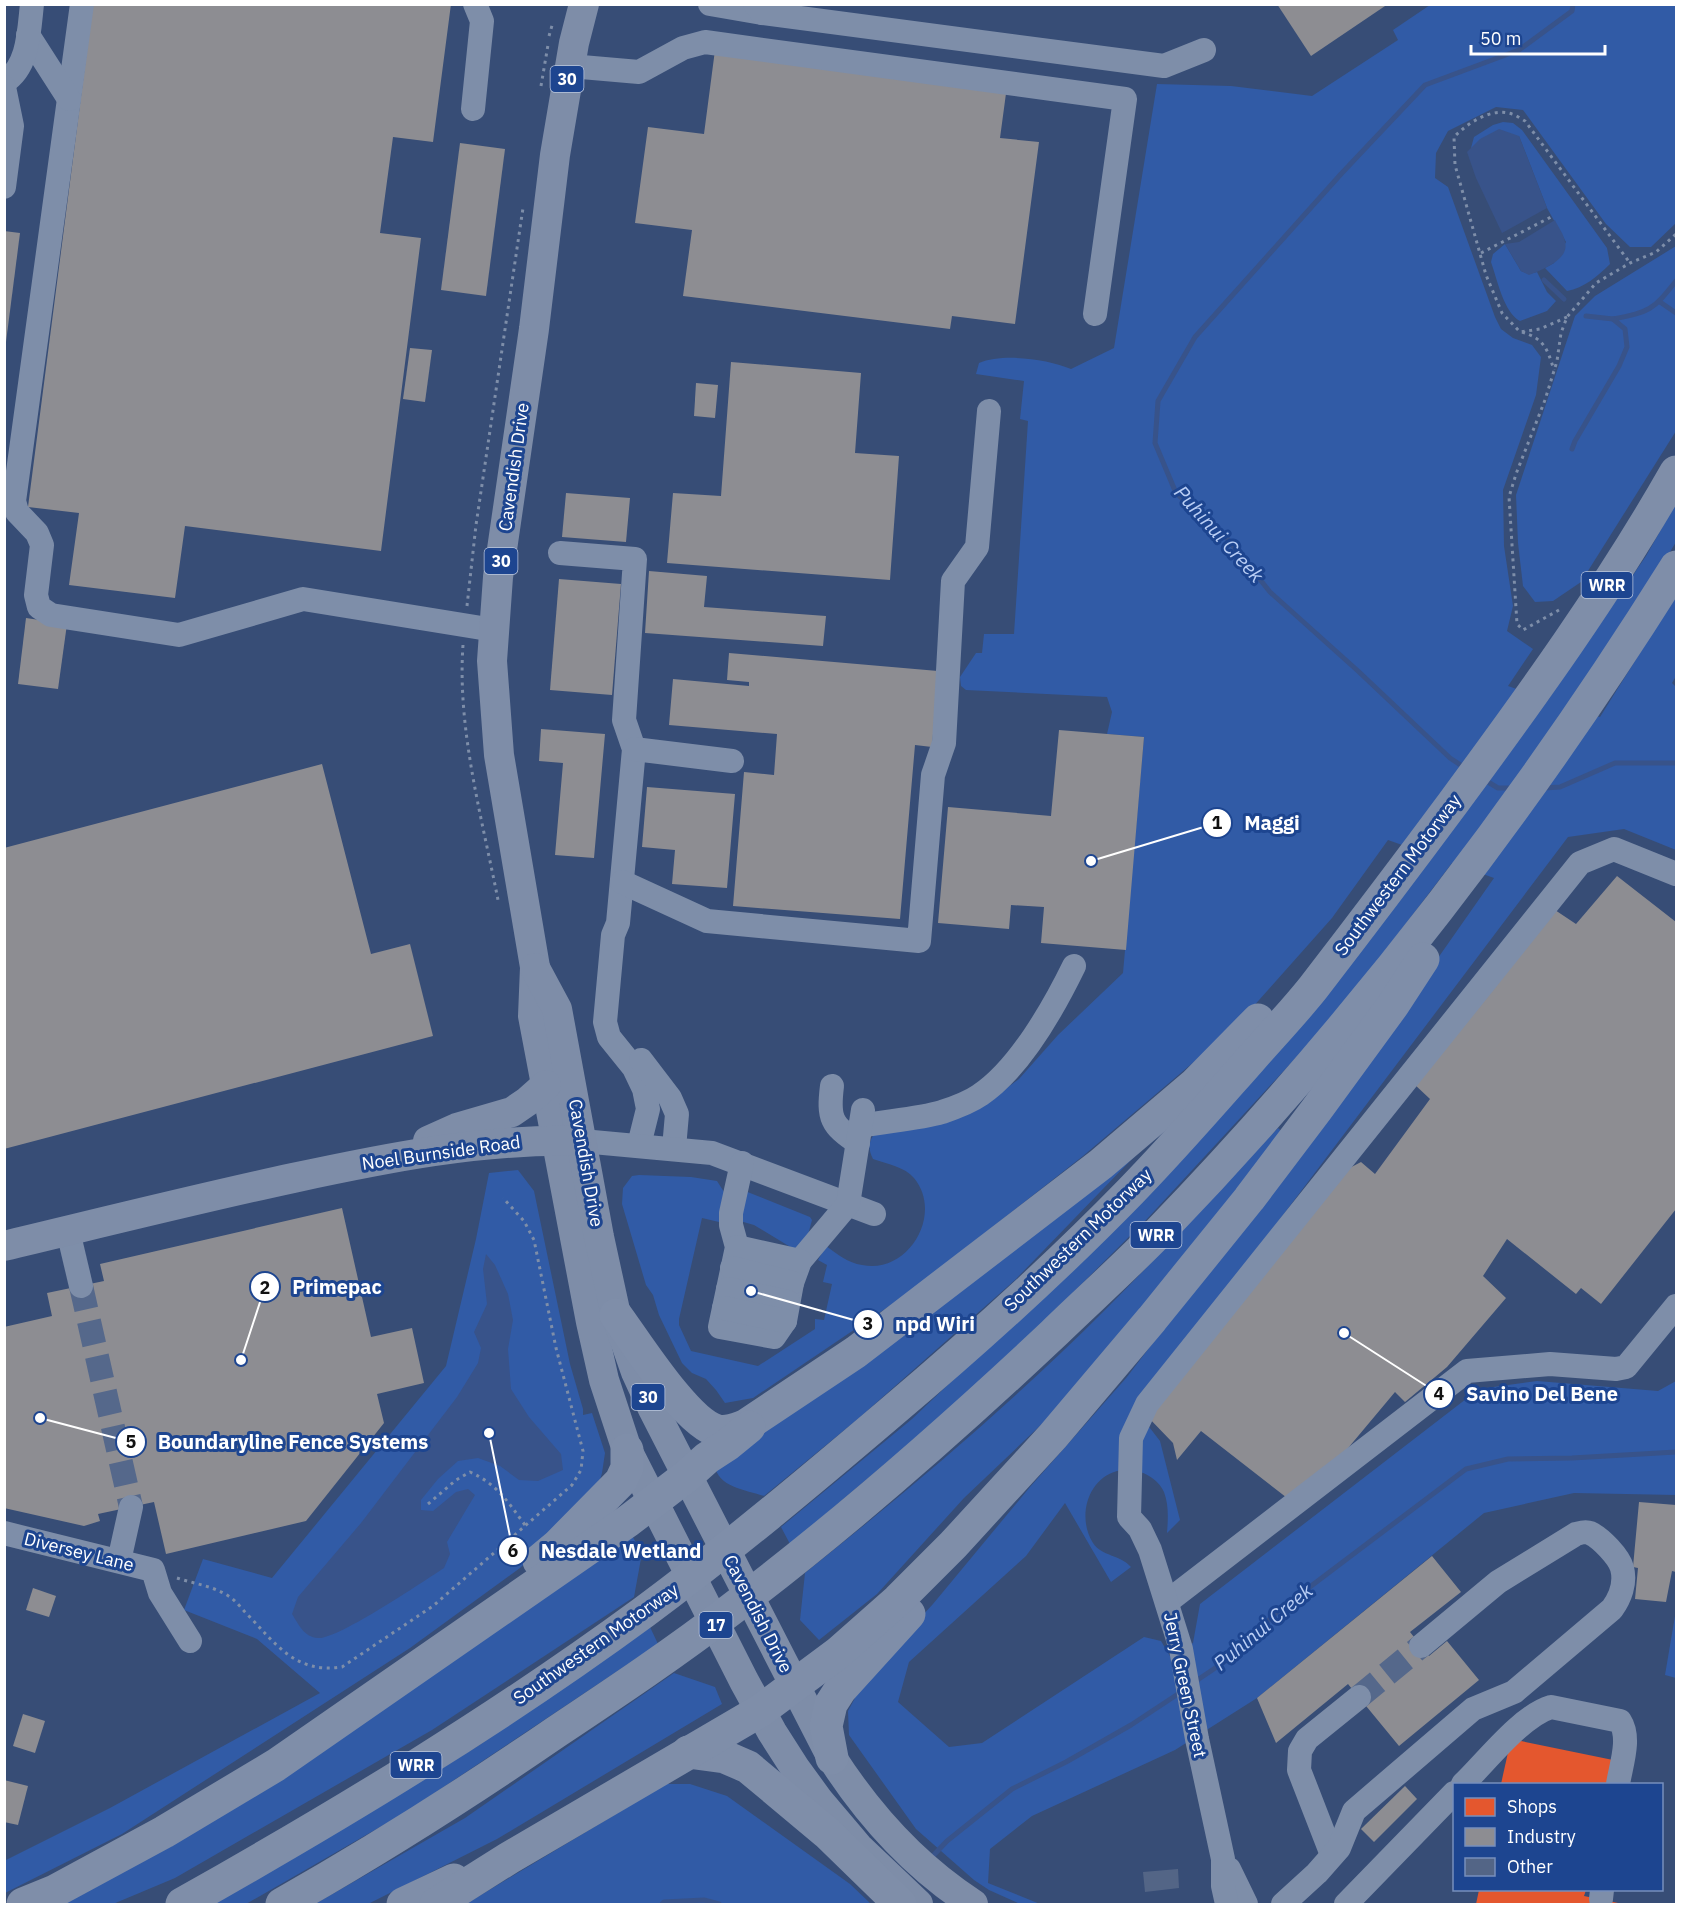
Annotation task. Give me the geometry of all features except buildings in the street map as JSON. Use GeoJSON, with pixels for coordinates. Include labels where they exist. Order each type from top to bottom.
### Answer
{"type":"FeatureCollection","features":[{"type":"Feature","properties":{"kind":"highway","name":"Southwestern Motorway"},"geometry":{"type":"LineString","coordinates":[[182,1905],[287,1845],[427,1759],[542,1684],[643,1613],[772,1511],[926,1383],[1027,1292],[1130,1192],[1220,1095],[1310,992],[1533,695],[1609,581],[1677,472]]}},
{"type":"Feature","properties":{"kind":"highway","name":"WRR"},"geometry":{"type":"LineString","coordinates":[[282,1905],[464,1794],[665,1658],[797,1558],[994,1390],[1156,1235],[1294,1085],[1473,869],[1492,837],[1583,712],[1677,567]]}},
{"type":"Feature","properties":{"kind":"highway"},"geometry":{"type":"LineString","coordinates":[[616,1315],[661,1376],[699,1422],[724,1432],[745,1426],[759,1418],[856,1352],[989,1251],[1101,1164],[1195,1084],[1418,850]]}},
{"type":"Feature","properties":{"kind":"highway"},"geometry":{"type":"LineString","coordinates":[[436,1905],[509,1858],[760,1711],[838,1653],[953,1545],[1095,1388],[1249,1199],[1393,1005],[1442,928],[1473,869]]}},
{"type":"Feature","properties":{"kind":"highway"},"geometry":{"type":"LineString","coordinates":[[23,1905],[65,1886],[195,1814],[276,1764],[653,1502],[759,1418]]}},
{"type":"Feature","properties":{"kind":"highway"},"geometry":{"type":"LineString","coordinates":[[421,1665],[433,1647],[447,1634],[557,1546],[609,1496],[621,1481],[627,1468],[627,1450]]}},
{"type":"Feature","properties":{"kind":"highway"},"geometry":{"type":"LineString","coordinates":[[832,1758],[826,1726],[831,1704],[840,1690],[924,1596],[944,1569],[953,1545]]}},
{"type":"Feature","properties":{"kind":"highway"},"geometry":{"type":"LineString","coordinates":[[688,1752],[725,1757],[748,1767],[876,1874],[900,1905]]}},
{"type":"Feature","properties":{"kind":"highway"},"geometry":{"type":"LineString","coordinates":[[154,1905],[287,1845]]}},
{"type":"Feature","properties":{"kind":"highway"},"geometry":{"type":"LineString","coordinates":[[403,1905],[435,1888],[509,1858]]}},
{"type":"Feature","properties":{"kind":"main road","name":"Cavendish Drive"},"geometry":{"type":"LineString","coordinates":[[584,4],[570,66],[555,155],[534,329],[498,577],[492,661],[499,755],[535,967],[532,1016],[546,1085],[569,1141],[599,1237],[616,1315],[636,1372],[794,1686],[850,1787],[902,1846],[966,1900]]}},
{"type":"Feature","properties":{"kind":"main road","name":"Cavendish Drive"},"geometry":{"type":"LineString","coordinates":[[535,967],[557,1009],[569,1141],[574,1243],[598,1357],[627,1450],[760,1711],[795,1768],[876,1874],[918,1905]]}},
{"type":"Feature","properties":{"kind":"main road"},"geometry":{"type":"LineString","coordinates":[[390,1158],[458,1128],[512,1112],[546,1085]]}},
{"type":"Feature","properties":{"kind":"main road","name":"Noel Burnside Road"},"geometry":{"type":"LineString","coordinates":[[4,1246],[390,1158],[477,1145],[569,1141]]}},
{"type":"Feature","properties":{"kind":"street"},"geometry":{"type":"LineString","coordinates":[[4,81],[16,70],[22,60],[32,4]]}},
{"type":"Feature","properties":{"kind":"street"},"geometry":{"type":"LineString","coordinates":[[82,4],[14,501],[17,512],[37,533],[42,544],[36,595],[39,608],[51,615],[179,636],[303,599],[494,630]]}},
{"type":"Feature","properties":{"kind":"street"},"geometry":{"type":"LineString","coordinates":[[473,109],[482,21],[475,4]]}},
{"type":"Feature","properties":{"kind":"street"},"geometry":{"type":"LineString","coordinates":[[710,4],[1164,66],[1204,50]]}},
{"type":"Feature","properties":{"kind":"street"},"geometry":{"type":"LineString","coordinates":[[28,35],[69,99]]}},
{"type":"Feature","properties":{"kind":"street"},"geometry":{"type":"LineString","coordinates":[[570,66],[639,72],[682,48],[705,42],[1125,99],[1095,314]]}},
{"type":"Feature","properties":{"kind":"street"},"geometry":{"type":"LineString","coordinates":[[4,87],[12,126],[4,187]]}},
{"type":"Feature","properties":{"kind":"street"},"geometry":{"type":"LineString","coordinates":[[622,882],[707,921],[919,941],[933,775],[944,743],[953,581],[977,547],[989,411]]}},
{"type":"Feature","properties":{"kind":"street"},"geometry":{"type":"LineString","coordinates":[[560,553],[635,559],[624,720],[634,749],[618,923],[613,935],[605,1022],[609,1037],[634,1068],[644,1089],[648,1109],[639,1145]]}},
{"type":"Feature","properties":{"kind":"street"},"geometry":{"type":"LineString","coordinates":[[634,749],[732,761]]}},
{"type":"Feature","properties":{"kind":"street","name":"Jerry Green Street"},"geometry":{"type":"LineString","coordinates":[[1227,1905],[1223,1886],[1223,1859],[1197,1739],[1181,1650],[1148,1544],[1140,1529],[1129,1517],[1131,1438],[1147,1404],[1580,863],[1614,849],[1677,874]]}},
{"type":"Feature","properties":{"kind":"street"},"geometry":{"type":"LineString","coordinates":[[618,923],[624,938],[618,998],[618,1031],[670,1098],[677,1114],[674,1148]]}},
{"type":"Feature","properties":{"kind":"street"},"geometry":{"type":"LineString","coordinates":[[832,1086],[829,1108],[832,1119],[841,1132],[860,1126],[942,1112],[980,1095],[1009,1068],[1033,1036],[1059,997],[1074,966]]}},
{"type":"Feature","properties":{"kind":"street"},"geometry":{"type":"LineString","coordinates":[[785,1311],[800,1260],[848,1204],[860,1126]]}},
{"type":"Feature","properties":{"kind":"street","name":"Noel Burnside Road"},"geometry":{"type":"LineString","coordinates":[[569,1141],[639,1145],[712,1153],[874,1214]]}},
{"type":"Feature","properties":{"kind":"street"},"geometry":{"type":"LineString","coordinates":[[728,1288],[731,1213],[742,1163]]}},
{"type":"Feature","properties":{"kind":"street"},"geometry":{"type":"LineString","coordinates":[[68,1231],[81,1286]]}},
{"type":"Feature","properties":{"kind":"street"},"geometry":{"type":"LineString","coordinates":[[728,1288],[800,1260]]}},
{"type":"Feature","properties":{"kind":"street"},"geometry":{"type":"LineString","coordinates":[[728,1288],[785,1311]]}},
{"type":"Feature","properties":{"kind":"street"},"geometry":{"type":"LineString","coordinates":[[728,1288],[785,1311]]}},
{"type":"Feature","properties":{"kind":"street"},"geometry":{"type":"LineString","coordinates":[[1167,1602],[1467,1371],[1550,1364],[1616,1370],[1626,1367],[1677,1306]]}},
{"type":"Feature","properties":{"kind":"street"},"geometry":{"type":"LineString","coordinates":[[119,1562],[131,1507]]}},
{"type":"Feature","properties":{"kind":"street","name":"Diversey Lane"},"geometry":{"type":"LineString","coordinates":[[4,1533],[153,1570]]}},
{"type":"Feature","properties":{"kind":"street"},"geometry":{"type":"LineString","coordinates":[[1283,1905],[1317,1873],[1339,1848],[1354,1811],[1473,1709],[1514,1692],[1612,1609],[1617,1602],[1623,1581],[1622,1567],[1608,1549],[1590,1533],[1576,1534],[1512,1573],[1421,1646]]}},
{"type":"Feature","properties":{"kind":"street"},"geometry":{"type":"LineString","coordinates":[[153,1570],[160,1593],[190,1641]]}},
{"type":"Feature","properties":{"kind":"street"},"geometry":{"type":"LineString","coordinates":[[1332,1855],[1299,1770],[1300,1751],[1307,1739],[1359,1697]]}},
{"type":"Feature","properties":{"kind":"street"},"geometry":{"type":"LineString","coordinates":[[1465,1783],[1524,1722],[1541,1710],[1551,1707],[1620,1721],[1624,1727],[1625,1740],[1618,1783]]}},
{"type":"Feature","properties":{"kind":"street"},"geometry":{"type":"LineString","coordinates":[[1346,1905],[1453,1795]]}},
{"type":"Feature","properties":{"kind":"street","name":"Jerry Green Street"},"geometry":{"type":"LineString","coordinates":[[1223,1859],[1246,1905]]}},
{"type":"Feature","properties":{"kind":"path"},"geometry":{"type":"LineString","coordinates":[[1554,370],[1545,346],[1536,337],[1520,332],[1502,313],[1486,275],[1455,165],[1454,137],[1467,124],[1492,113],[1511,113],[1525,121],[1630,263]]}},
{"type":"Feature","properties":{"kind":"path"},"geometry":{"type":"LineString","coordinates":[[1481,253],[1553,216]]}},
{"type":"Feature","properties":{"kind":"path"},"geometry":{"type":"LineString","coordinates":[[1560,609],[1523,630],[1517,624],[1509,497],[1554,370],[1561,333],[1567,317],[1596,284],[1630,263],[1656,252],[1677,234]]}},
{"type":"Feature","properties":{"kind":"path"},"geometry":{"type":"LineString","coordinates":[[1520,332],[1540,329],[1567,317]]}},
{"type":"Feature","properties":{"kind":"path"},"geometry":{"type":"LineString","coordinates":[[153,1570],[208,1586],[230,1597],[286,1654],[303,1665],[325,1670],[342,1667],[433,1606],[572,1485],[581,1470],[583,1451],[556,1348],[534,1240],[524,1221],[503,1198]]}},
{"type":"Feature","properties":{"kind":"path"},"geometry":{"type":"LineString","coordinates":[[428,1504],[456,1480],[470,1472],[500,1491],[525,1525]]}},
{"type":"Feature","properties":{"kind":"shaded area"},"geometry":{"type":"Polygon","coordinates":[[[1430,5],[1676,5],[1676,223],[1651,247],[1630,247],[1606,224],[1523,110],[1496,107],[1448,131],[1436,153],[1435,178],[1448,187],[1501,329],[1513,338],[1532,345],[1541,357],[1536,395],[1503,490],[1504,546],[1513,606],[1507,631],[1533,649],[1508,686],[1548,700],[1646,556],[1676,503],[1676,542],[1632,614],[1568,707],[1600,717],[1676,595],[1676,676],[1672,683],[1676,687],[1676,850],[1624,829],[1568,837],[1136,1410],[1160,1441],[1180,1520],[1167,1533],[1166,1497],[1161,1486],[1151,1477],[1131,1470],[1117,1471],[1107,1475],[1098,1482],[1088,1501],[1086,1522],[1088,1533],[1097,1547],[1131,1567],[1111,1582],[1065,1503],[1026,1556],[909,1662],[898,1702],[949,1747],[982,1743],[1144,1637],[1161,1641],[1170,1656],[1193,1643],[1200,1604],[1479,1389],[1537,1381],[1658,1391],[1676,1381],[1676,1495],[1574,1493],[1484,1513],[1257,1698],[1175,1750],[1032,1816],[990,1849],[988,1883],[1040,1904],[1020,1904],[989,1890],[974,1880],[916,1829],[849,1735],[848,1711],[855,1698],[854,1690],[933,1604],[1030,1487],[1127,1377],[1349,1085],[1494,878],[1452,863],[1340,1010],[1146,1220],[1016,1349],[918,1436],[790,1544],[781,1527],[912,1419],[975,1359],[1433,856],[1388,840],[1332,918],[1235,1027],[1083,1156],[907,1294],[753,1398],[725,1403],[706,1379],[692,1373],[682,1363],[659,1315],[653,1295],[646,1285],[622,1204],[623,1188],[632,1176],[639,1175],[691,1177],[717,1181],[726,1195],[719,1222],[702,1218],[679,1325],[691,1351],[758,1366],[815,1329],[815,1319],[824,1320],[832,1284],[823,1282],[827,1265],[818,1260],[826,1246],[852,1262],[879,1266],[894,1261],[907,1251],[916,1239],[923,1224],[925,1208],[922,1192],[914,1178],[906,1171],[873,1159],[870,1145],[876,1132],[989,1101],[1019,1079],[1058,1035],[1123,973],[1144,737],[1107,734],[1112,712],[1107,697],[966,690],[961,686],[960,677],[976,653],[982,653],[984,634],[1014,634],[1028,421],[1020,419],[1024,381],[976,374],[979,363],[1000,358],[1025,358],[1050,362],[1071,369],[1114,348],[1157,84],[1231,86],[1312,96],[1398,40],[1393,30],[1430,5]]]}},
{"type":"Feature","properties":{"kind":"shaded area"},"geometry":{"type":"Polygon","coordinates":[[[1503,122],[1513,123],[1522,130],[1607,248],[1610,264],[1596,277],[1579,287],[1567,291],[1545,268],[1554,263],[1566,242],[1547,208],[1519,136],[1471,148],[1474,137],[1493,125],[1503,122]]]}},
{"type":"Feature","properties":{"kind":"shaded area"},"geometry":{"type":"Polygon","coordinates":[[[1499,129],[1519,136],[1547,208],[1502,233],[1476,178],[1467,152],[1480,139],[1499,129]]]}},
{"type":"Feature","properties":{"kind":"shaded area"},"geometry":{"type":"Polygon","coordinates":[[[1555,220],[1564,239],[1563,254],[1553,263],[1529,275],[1521,271],[1505,244],[1519,242],[1555,220]]]}},
{"type":"Feature","properties":{"kind":"shaded area"},"geometry":{"type":"Polygon","coordinates":[[[1505,244],[1521,271],[1529,274],[1537,272],[1547,292],[1556,301],[1547,311],[1520,321],[1510,311],[1491,262],[1493,254],[1505,244]]]}},
{"type":"Feature","properties":{"kind":"shaded area"},"geometry":{"type":"Polygon","coordinates":[[[1676,246],[1676,431],[1581,582],[1553,601],[1535,602],[1523,586],[1516,495],[1575,316],[1595,296],[1676,246]]]}},
{"type":"Feature","properties":{"kind":"shaded area"},"geometry":{"type":"Polygon","coordinates":[[[1186,1103],[1015,1280],[859,1418],[764,1496],[733,1487],[721,1478],[715,1465],[1186,1103]]]}},
{"type":"Feature","properties":{"kind":"shaded area"},"geometry":{"type":"Polygon","coordinates":[[[1278,1128],[1287,1136],[1066,1401],[964,1498],[877,1594],[819,1640],[800,1620],[805,1573],[921,1478],[1034,1379],[1128,1287],[1278,1128]]]}},
{"type":"Feature","properties":{"kind":"shaded area"},"geometry":{"type":"Polygon","coordinates":[[[518,1170],[534,1191],[570,1364],[583,1415],[592,1413],[605,1453],[596,1494],[520,1568],[410,1648],[122,1834],[5,1893],[4,1861],[110,1808],[320,1693],[257,1639],[184,1610],[203,1559],[272,1578],[446,1366],[489,1173],[518,1170]]]}},
{"type":"Feature","properties":{"kind":"shaded area"},"geometry":{"type":"Polygon","coordinates":[[[745,1191],[810,1217],[812,1220],[808,1235],[797,1251],[754,1225],[740,1221],[745,1191]]]}},
{"type":"Feature","properties":{"kind":"shaded area"},"geometry":{"type":"Polygon","coordinates":[[[486,1254],[495,1265],[508,1294],[513,1320],[508,1349],[511,1389],[529,1417],[561,1454],[563,1470],[538,1481],[519,1480],[500,1466],[478,1458],[458,1461],[438,1479],[421,1500],[421,1510],[433,1511],[456,1492],[468,1489],[475,1495],[447,1542],[450,1554],[444,1568],[381,1609],[343,1630],[328,1636],[313,1637],[302,1630],[292,1614],[298,1597],[361,1523],[457,1397],[478,1363],[481,1348],[474,1332],[487,1304],[483,1269],[486,1254]]]}},
{"type":"Feature","properties":{"kind":"shaded area"},"geometry":{"type":"Polygon","coordinates":[[[630,1532],[642,1553],[634,1597],[432,1730],[175,1878],[113,1904],[48,1904],[630,1532]]]}},
{"type":"Feature","properties":{"kind":"shaded area"},"geometry":{"type":"Polygon","coordinates":[[[1676,1610],[1676,1678],[1665,1675],[1676,1610]]]}},
{"type":"Feature","properties":{"kind":"shaded area"},"geometry":{"type":"Polygon","coordinates":[[[650,1627],[658,1644],[406,1812],[246,1904],[213,1904],[478,1746],[650,1627]]]}},
{"type":"Feature","properties":{"kind":"shaded area"},"geometry":{"type":"Polygon","coordinates":[[[674,1673],[715,1687],[722,1704],[497,1839],[368,1904],[315,1904],[465,1818],[674,1673]]]}},
{"type":"Feature","properties":{"kind":"shaded area"},"geometry":{"type":"Polygon","coordinates":[[[666,1784],[690,1784],[727,1796],[850,1884],[871,1904],[466,1904],[666,1784]]]}},
{"type":"Feature","properties":{"kind":"waterway","name":"Puhinui Creek"},"geometry":{"type":"LineString","coordinates":[[1465,768],[1450,758],[1270,592],[1226,537],[1176,493],[1155,443],[1158,401],[1195,337],[1341,174],[1425,85],[1519,50],[1572,11],[1573,4]]}},
{"type":"Feature","properties":{"kind":"waterway"},"geometry":{"type":"LineString","coordinates":[[1544,280],[1564,299]]}},
{"type":"Feature","properties":{"kind":"waterway"},"geometry":{"type":"LineString","coordinates":[[1613,319],[1643,312],[1650,308],[1676,281]]}},
{"type":"Feature","properties":{"kind":"waterway"},"geometry":{"type":"LineString","coordinates":[[1660,302],[1676,313]]}},
{"type":"Feature","properties":{"kind":"waterway"},"geometry":{"type":"LineString","coordinates":[[1572,449],[1619,366],[1627,347],[1625,329],[1613,319],[1586,316]]}},
{"type":"Feature","properties":{"kind":"waterway","name":"Puhinui Creek"},"geometry":{"type":"LineString","coordinates":[[1544,788],[1560,787],[1615,763],[1676,763]]}},
{"type":"Feature","properties":{"kind":"waterway","name":"Puhinui Creek"},"geometry":{"type":"LineString","coordinates":[[1483,779],[1498,788],[1513,788]]}},
{"type":"Feature","properties":{"kind":"waterway","name":"Puhinui Creek"},"geometry":{"type":"LineString","coordinates":[[1193,1683],[1230,1658],[1278,1611],[1466,1469],[1508,1459],[1676,1452]]}},
{"type":"Feature","properties":{"kind":"waterway","name":"Puhinui Creek"},"geometry":{"type":"LineString","coordinates":[[930,1859],[947,1841],[1012,1789],[1131,1725],[1181,1692]]}},
{"type":"Feature","properties":{"kind":"waterway","name":"Puhinui Creek"},"geometry":{"type":"LineString","coordinates":[[662,1904],[664,1902],[704,1900],[719,1904]]}},
{"type":"Feature","properties":{"kind":"tunnel"},"geometry":{"type":"LineString","coordinates":[[81,1286],[131,1507]]}},
{"type":"Feature","properties":{"kind":"tunnel"},"geometry":{"type":"LineString","coordinates":[[1359,1697],[1421,1646]]}},
{"type":"Feature","properties":{"kind":"place","name":"Maggi"},"geometry":{"type":"Point","coordinates":[1091,861]}},
{"type":"Feature","properties":{"kind":"place","name":"npd Wiri"},"geometry":{"type":"Point","coordinates":[751,1291]}},
{"type":"Feature","properties":{"kind":"place","name":"Savino Del Bene"},"geometry":{"type":"Point","coordinates":[1344,1333]}},
{"type":"Feature","properties":{"kind":"place","name":"Primepac"},"geometry":{"type":"Point","coordinates":[241,1360]}},
{"type":"Feature","properties":{"kind":"place","name":"Boundaryline Fence Systems"},"geometry":{"type":"Point","coordinates":[40,1418]}},
{"type":"Feature","properties":{"kind":"place","name":"Nesdale Wetland"},"geometry":{"type":"Point","coordinates":[489,1433]}}]}
